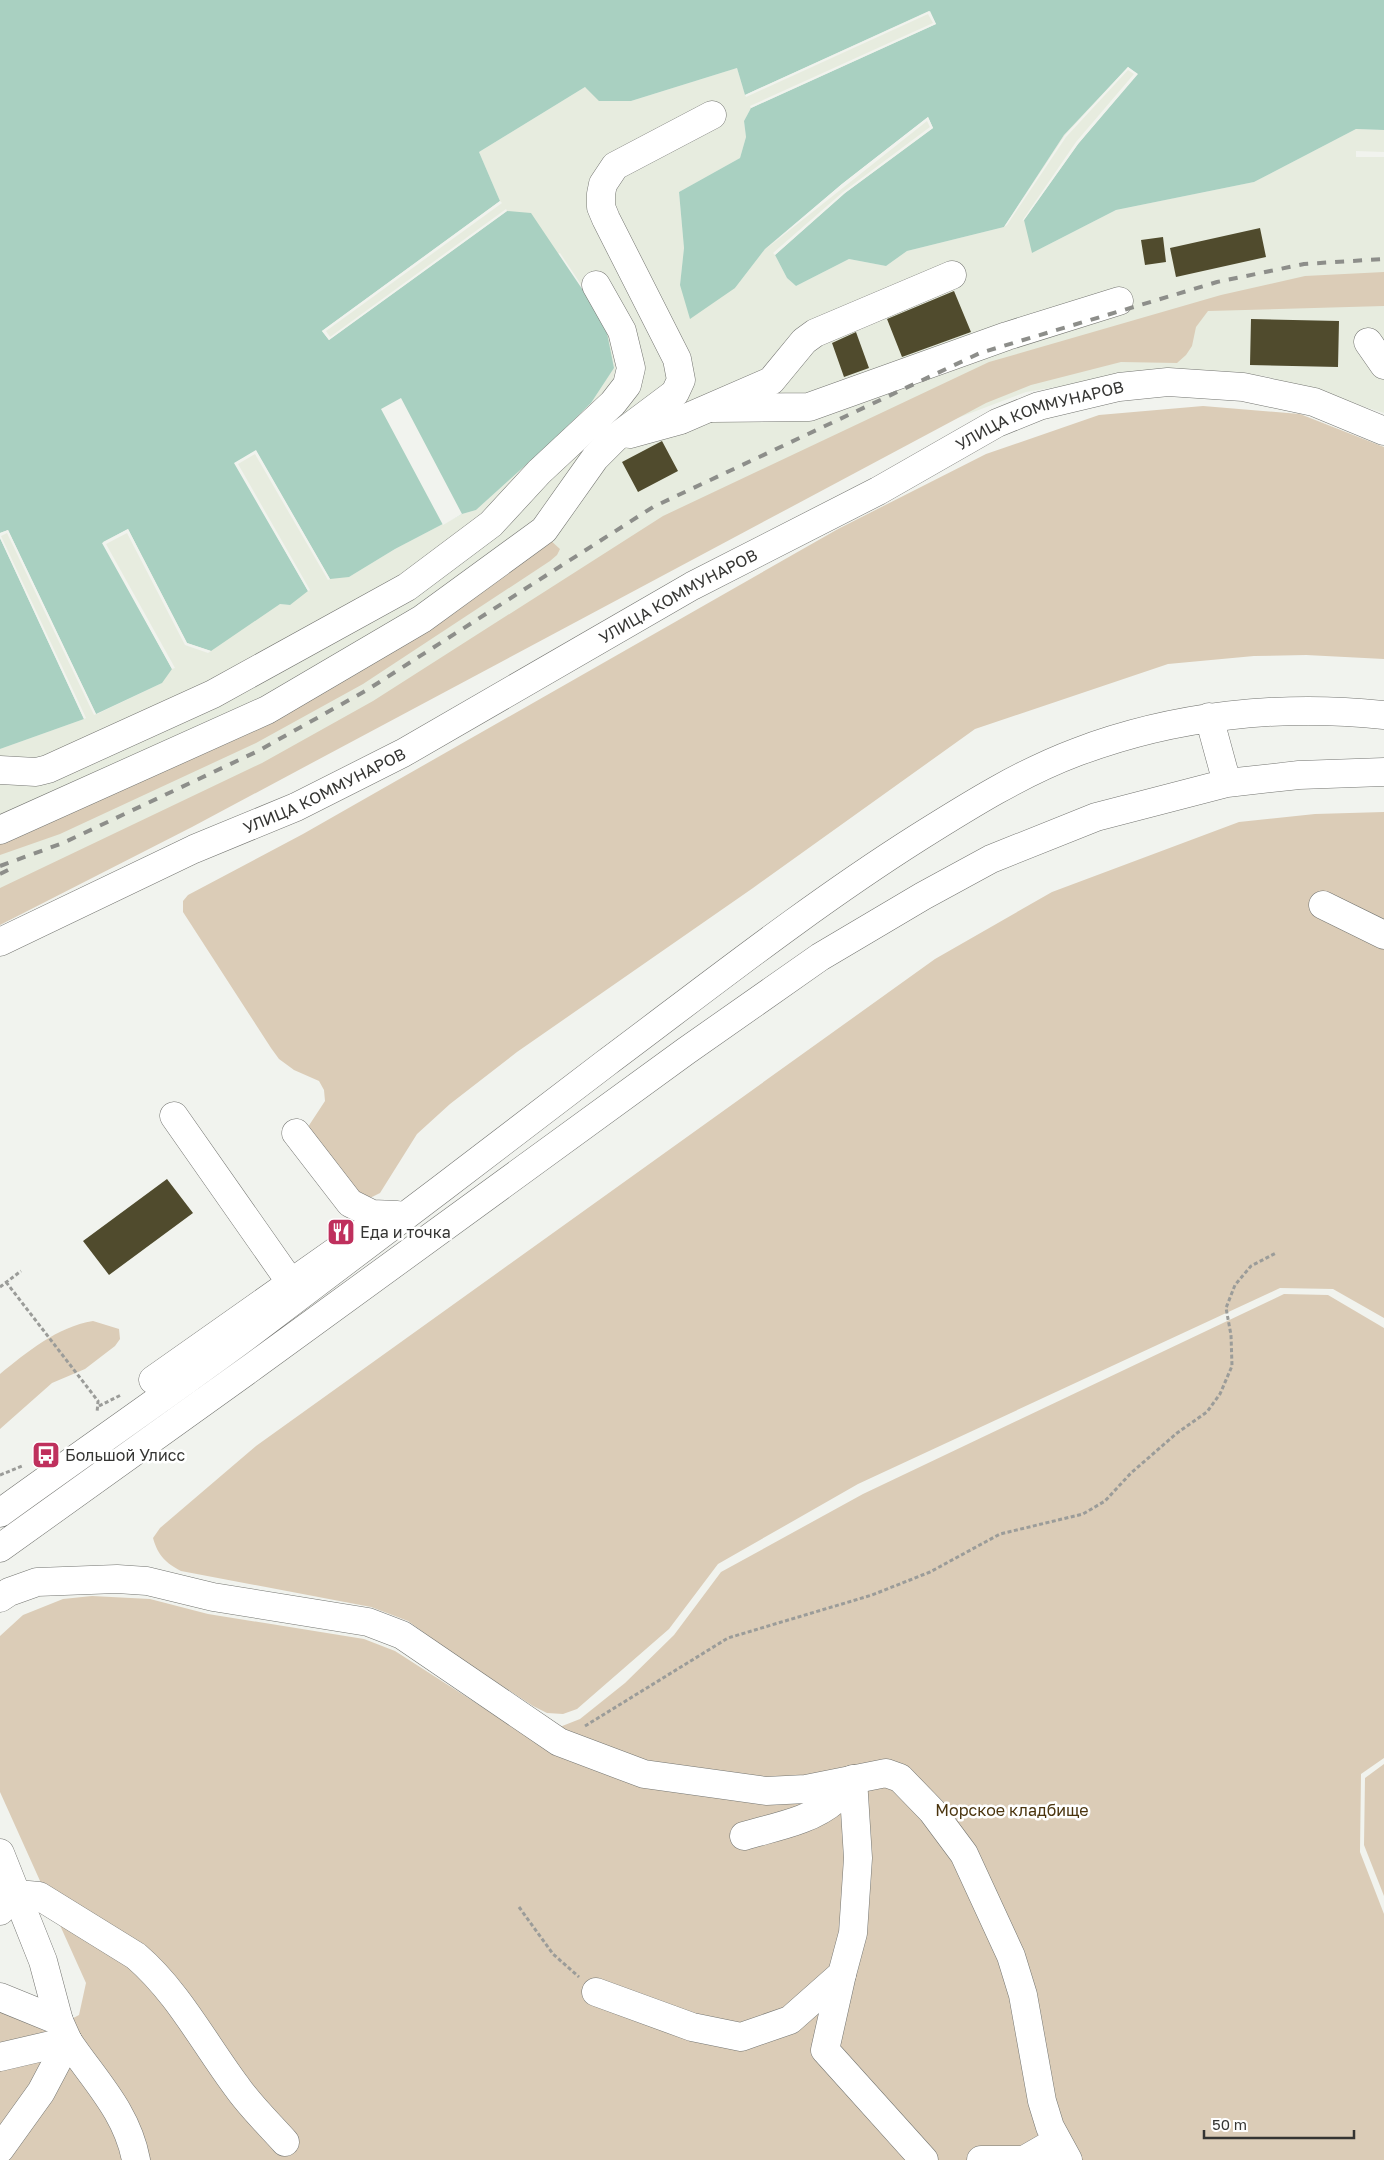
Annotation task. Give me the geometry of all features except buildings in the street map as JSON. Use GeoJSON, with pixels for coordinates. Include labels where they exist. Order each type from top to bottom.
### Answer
{"type":"FeatureCollection","features":[{"type":"Feature","properties":{"kind":"main road"},"geometry":{"type":"LineString","coordinates":[[0,830],[267,710],[422,620],[544,530],[595,458],[615,438],[675,393],[681,380],[677,360],[601,207],[603,184],[615,166],[712,115]]}},
{"type":"Feature","properties":{"kind":"main road"},"geometry":{"type":"LineString","coordinates":[[615,438],[666,425],[712,408],[771,381],[804,341],[815,333],[952,275]]}},
{"type":"Feature","properties":{"kind":"main road"},"geometry":{"type":"LineString","coordinates":[[0,770],[36,772],[48,769],[213,694],[407,587],[491,524],[539,472],[614,403],[627,385],[632,368],[622,331],[596,285]]}},
{"type":"Feature","properties":{"kind":"main road"},"geometry":{"type":"LineString","coordinates":[[712,408],[809,407],[1006,336],[1119,301]]}},
{"type":"Feature","properties":{"kind":"main road"},"geometry":{"type":"LineString","coordinates":[[1368,342],[1384,365]]}},
{"type":"Feature","properties":{"kind":"main road","name":"УЛИЦА КОММУНАРОВ"},"geometry":{"type":"LineString","coordinates":[[0,942],[194,849],[296,807],[403,753],[692,586],[878,491],[997,423],[1039,406],[1119,388],[1168,382],[1243,387],[1314,402],[1384,431]]}},
{"type":"Feature","properties":{"kind":"main road"},"geometry":{"type":"LineString","coordinates":[[0,1513],[238,1342],[397,1215],[795,921],[891,854],[1023,775],[1079,751],[1135,734],[1209,717],[1294,709],[1384,715]]}},
{"type":"Feature","properties":{"kind":"main road"},"geometry":{"type":"LineString","coordinates":[[1209,717],[1227,784]]}},
{"type":"Feature","properties":{"kind":"main road"},"geometry":{"type":"LineString","coordinates":[[0,1548],[263,1360],[678,1057],[820,957],[923,896],[991,859],[1096,817],[1227,784],[1299,775],[1384,772]]}},
{"type":"Feature","properties":{"kind":"main road"},"geometry":{"type":"LineString","coordinates":[[1323,905],[1384,935]]}},
{"type":"Feature","properties":{"kind":"main road"},"geometry":{"type":"LineString","coordinates":[[174,1116],[291,1283]]}},
{"type":"Feature","properties":{"kind":"main road"},"geometry":{"type":"LineString","coordinates":[[296,1133],[350,1203],[360,1210],[397,1215]]}},
{"type":"Feature","properties":{"kind":"main road"},"geometry":{"type":"LineString","coordinates":[[153,1380],[291,1283],[397,1215]]}},
{"type":"Feature","properties":{"kind":"main road"},"geometry":{"type":"LineString","coordinates":[[0,1598],[9,1592],[37,1582],[117,1579],[147,1582],[213,1597],[368,1622],[402,1635],[559,1742],[644,1774],[766,1791],[806,1789],[886,1774],[900,1778],[932,1811],[964,1854],[1011,1956],[1023,1995],[1042,2101],[1063,2151],[1024,2160],[981,2160]]}},
{"type":"Feature","properties":{"kind":"main road"},"geometry":{"type":"LineString","coordinates":[[744,1836],[786,1824],[819,1811],[835,1800],[853,1779]]}},
{"type":"Feature","properties":{"kind":"main road"},"geometry":{"type":"LineString","coordinates":[[825,2050],[842,1974],[854,1933],[858,1858],[853,1779]]}},
{"type":"Feature","properties":{"kind":"main road"},"geometry":{"type":"LineString","coordinates":[[0,1852],[8,1902],[43,1961],[64,2031],[118,2110],[132,2138],[136,2160]]}},
{"type":"Feature","properties":{"kind":"main road"},"geometry":{"type":"LineString","coordinates":[[8,1902],[40,1896],[136,1956],[148,1966],[179,2004],[238,2088],[285,2142]]}},
{"type":"Feature","properties":{"kind":"main road"},"geometry":{"type":"LineString","coordinates":[[596,1992],[692,2027],[741,2037],[790,2020],[842,1974]]}},
{"type":"Feature","properties":{"kind":"main road"},"geometry":{"type":"LineString","coordinates":[[0,1999],[64,2031]]}},
{"type":"Feature","properties":{"kind":"main road"},"geometry":{"type":"LineString","coordinates":[[790,2020],[825,2050],[924,2160]]}},
{"type":"Feature","properties":{"kind":"main road"},"geometry":{"type":"LineString","coordinates":[[0,2057],[64,2031]]}},
{"type":"Feature","properties":{"kind":"main road"},"geometry":{"type":"LineString","coordinates":[[0,2149],[41,2092],[64,2031]]}},
{"type":"Feature","properties":{"kind":"path"},"geometry":{"type":"LineString","coordinates":[[559,1742],[728,1638],[872,1595],[930,1572],[1000,1534],[1083,1514],[1105,1501],[1131,1473],[1164,1444],[1207,1412],[1220,1394],[1232,1366],[1231,1335],[1226,1308],[1235,1285],[1251,1266],[1276,1253]]}},
{"type":"Feature","properties":{"kind":"path"},"geometry":{"type":"LineString","coordinates":[[0,1287],[21,1271]]}},
{"type":"Feature","properties":{"kind":"path"},"geometry":{"type":"LineString","coordinates":[[6,1282],[98,1401],[98,1412],[93,1417]]}},
{"type":"Feature","properties":{"kind":"path"},"geometry":{"type":"LineString","coordinates":[[0,1476],[29,1461]]}},
{"type":"Feature","properties":{"kind":"path"},"geometry":{"type":"LineString","coordinates":[[520,1907],[553,1954],[596,1992]]}},
{"type":"Feature","properties":{"kind":"shaded area"},"geometry":{"type":"Polygon","coordinates":[[[0,0],[1384,0],[1384,130],[1356,129],[1254,182],[1116,210],[1032,253],[1024,220],[1078,144],[1137,74],[1128,67],[1064,135],[1004,227],[907,251],[886,266],[849,259],[796,286],[787,278],[775,255],[845,193],[933,128],[928,117],[842,184],[765,249],[735,288],[690,319],[680,285],[684,248],[679,192],[740,158],[746,137],[744,121],[751,108],[936,24],[929,11],[745,95],[737,68],[631,101],[599,101],[585,87],[479,152],[500,201],[322,331],[329,340],[507,211],[531,213],[605,323],[614,368],[591,403],[476,510],[462,514],[395,549],[349,577],[330,579],[256,451],[235,463],[308,591],[290,605],[280,604],[211,651],[187,643],[128,529],[103,542],[172,669],[162,683],[96,714],[8,530],[0,533],[0,0]]]}},
{"type":"Feature","properties":{"kind":"shaded area"},"geometry":{"type":"Polygon","coordinates":[[[930,11],[936,24],[751,108],[744,121],[746,137],[740,158],[679,192],[684,248],[680,285],[735,288],[765,249],[928,117],[933,128],[775,255],[787,278],[796,286],[849,259],[886,266],[907,251],[1004,227],[1064,135],[1128,67],[1138,74],[1032,253],[1116,210],[1254,182],[1356,129],[1384,130],[1384,152],[1356,151],[1356,157],[1384,157],[1384,413],[1265,376],[1167,369],[1026,392],[850,459],[0,915],[0,749],[84,719],[0,538],[0,533],[8,530],[97,714],[162,683],[102,543],[128,529],[280,604],[290,605],[234,463],[256,450],[349,577],[395,549],[462,514],[476,510],[591,403],[614,368],[596,307],[560,253],[329,340],[322,331],[500,201],[479,152],[585,87],[631,101],[737,68],[745,95],[930,11]]]}},
{"type":"Feature","properties":{"kind":"shaded area"},"geometry":{"type":"Polygon","coordinates":[[[0,538],[84,719],[0,749],[0,538]]]}},
{"type":"Feature","properties":{"kind":"green space"},"geometry":{"type":"Polygon","coordinates":[[[1384,272],[1384,306],[1208,311],[1196,327],[1192,346],[1177,363],[1121,362],[1031,385],[986,403],[192,827],[0,925],[0,888],[262,763],[373,701],[663,516],[989,362],[1221,295],[1305,276],[1384,272]]]}},
{"type":"Feature","properties":{"kind":"green space"},"geometry":{"type":"Polygon","coordinates":[[[1203,406],[1300,414],[1384,447],[1384,659],[1306,655],[1254,656],[1168,664],[975,729],[753,888],[517,1052],[450,1104],[417,1134],[380,1193],[372,1197],[362,1197],[306,1130],[325,1101],[324,1090],[319,1081],[294,1070],[279,1059],[271,1048],[183,912],[183,901],[188,895],[303,834],[838,529],[986,454],[1099,415],[1203,406]]]}},
{"type":"Feature","properties":{"kind":"green space"},"geometry":{"type":"Polygon","coordinates":[[[550,540],[560,549],[557,555],[550,561],[363,684],[256,743],[60,834],[0,855],[0,841],[550,540]]]}},
{"type":"Feature","properties":{"kind":"green space"},"geometry":{"type":"Polygon","coordinates":[[[1384,812],[1384,1318],[1333,1289],[1280,1288],[858,1484],[718,1564],[669,1629],[577,1709],[563,1714],[547,1713],[533,1706],[453,1654],[408,1621],[371,1607],[181,1571],[167,1562],[160,1554],[153,1538],[160,1528],[256,1446],[935,959],[1052,892],[1239,822],[1315,814],[1384,812]]]}},
{"type":"Feature","properties":{"kind":"green space","name":"Морское кладбище"},"geometry":{"type":"Polygon","coordinates":[[[1284,1294],[1328,1295],[1384,1328],[1384,1758],[1361,1774],[1360,1852],[1384,1914],[1384,2160],[0,2160],[0,2007],[47,2032],[79,2015],[86,1983],[0,1792],[0,1636],[23,1615],[63,1599],[92,1596],[150,1599],[208,1614],[364,1639],[395,1651],[518,1730],[542,1734],[580,1719],[625,1683],[674,1635],[721,1572],[863,1494],[1284,1294]]]}},
{"type":"Feature","properties":{"kind":"green space"},"geometry":{"type":"Polygon","coordinates":[[[93,1321],[119,1329],[120,1339],[115,1346],[85,1369],[52,1383],[0,1429],[0,1374],[43,1341],[67,1329],[93,1321]]]}},
{"type":"Feature","properties":{"kind":"green space"},"geometry":{"type":"Polygon","coordinates":[[[1384,1764],[1384,1896],[1364,1845],[1365,1778],[1384,1764]]]}},
{"type":"Feature","properties":{"kind":"pier"},"geometry":{"type":"Polygon","coordinates":[[[930,11],[936,24],[751,108],[750,106],[933,23],[928,14],[746,97],[745,95],[930,11]]]}},
{"type":"Feature","properties":{"kind":"pier"},"geometry":{"type":"Polygon","coordinates":[[[1128,67],[1138,74],[1078,144],[1022,221],[1076,142],[1134,74],[1128,70],[1066,137],[1004,227],[1065,135],[1128,67]]]}},
{"type":"Feature","properties":{"kind":"pier"},"geometry":{"type":"Polygon","coordinates":[[[928,117],[933,128],[845,193],[775,255],[773,253],[843,192],[930,127],[927,121],[766,249],[842,184],[928,117]]]}},
{"type":"Feature","properties":{"kind":"pier"},"geometry":{"type":"Polygon","coordinates":[[[500,201],[502,203],[326,331],[330,337],[506,209],[507,211],[329,340],[322,331],[500,201]]]}},
{"type":"Feature","properties":{"kind":"pier"},"geometry":{"type":"Polygon","coordinates":[[[401,398],[462,514],[443,525],[381,409],[401,398]]]}},
{"type":"Feature","properties":{"kind":"pier"},"geometry":{"type":"Polygon","coordinates":[[[256,450],[330,579],[328,580],[255,454],[238,464],[310,590],[308,591],[234,463],[256,450]]]}},
{"type":"Feature","properties":{"kind":"pier"},"geometry":{"type":"Polygon","coordinates":[[[128,529],[187,643],[211,651],[208,653],[185,645],[127,533],[106,544],[175,668],[172,669],[102,543],[128,529]]]}},
{"type":"Feature","properties":{"kind":"pier"},"geometry":{"type":"Polygon","coordinates":[[[8,530],[96,714],[94,715],[7,533],[1,536],[86,718],[84,719],[0,538],[0,533],[8,530]]]}},
{"type":"Feature","properties":{"kind":"railway"},"geometry":{"type":"LineString","coordinates":[[0,866],[63,843],[258,751],[367,690],[653,507],[980,353],[1217,282],[1304,264],[1384,259]]}},
{"type":"Feature","properties":{"kind":"railway"},"geometry":{"type":"LineString","coordinates":[[0,874],[16,866]]}},
{"type":"Feature","properties":{"kind":"place","name":"Еда и точка"},"geometry":{"type":"Point","coordinates":[341,1232]}},
{"type":"Feature","properties":{"kind":"place","name":"Большой Улисс"},"geometry":{"type":"Point","coordinates":[46,1455]}}]}
